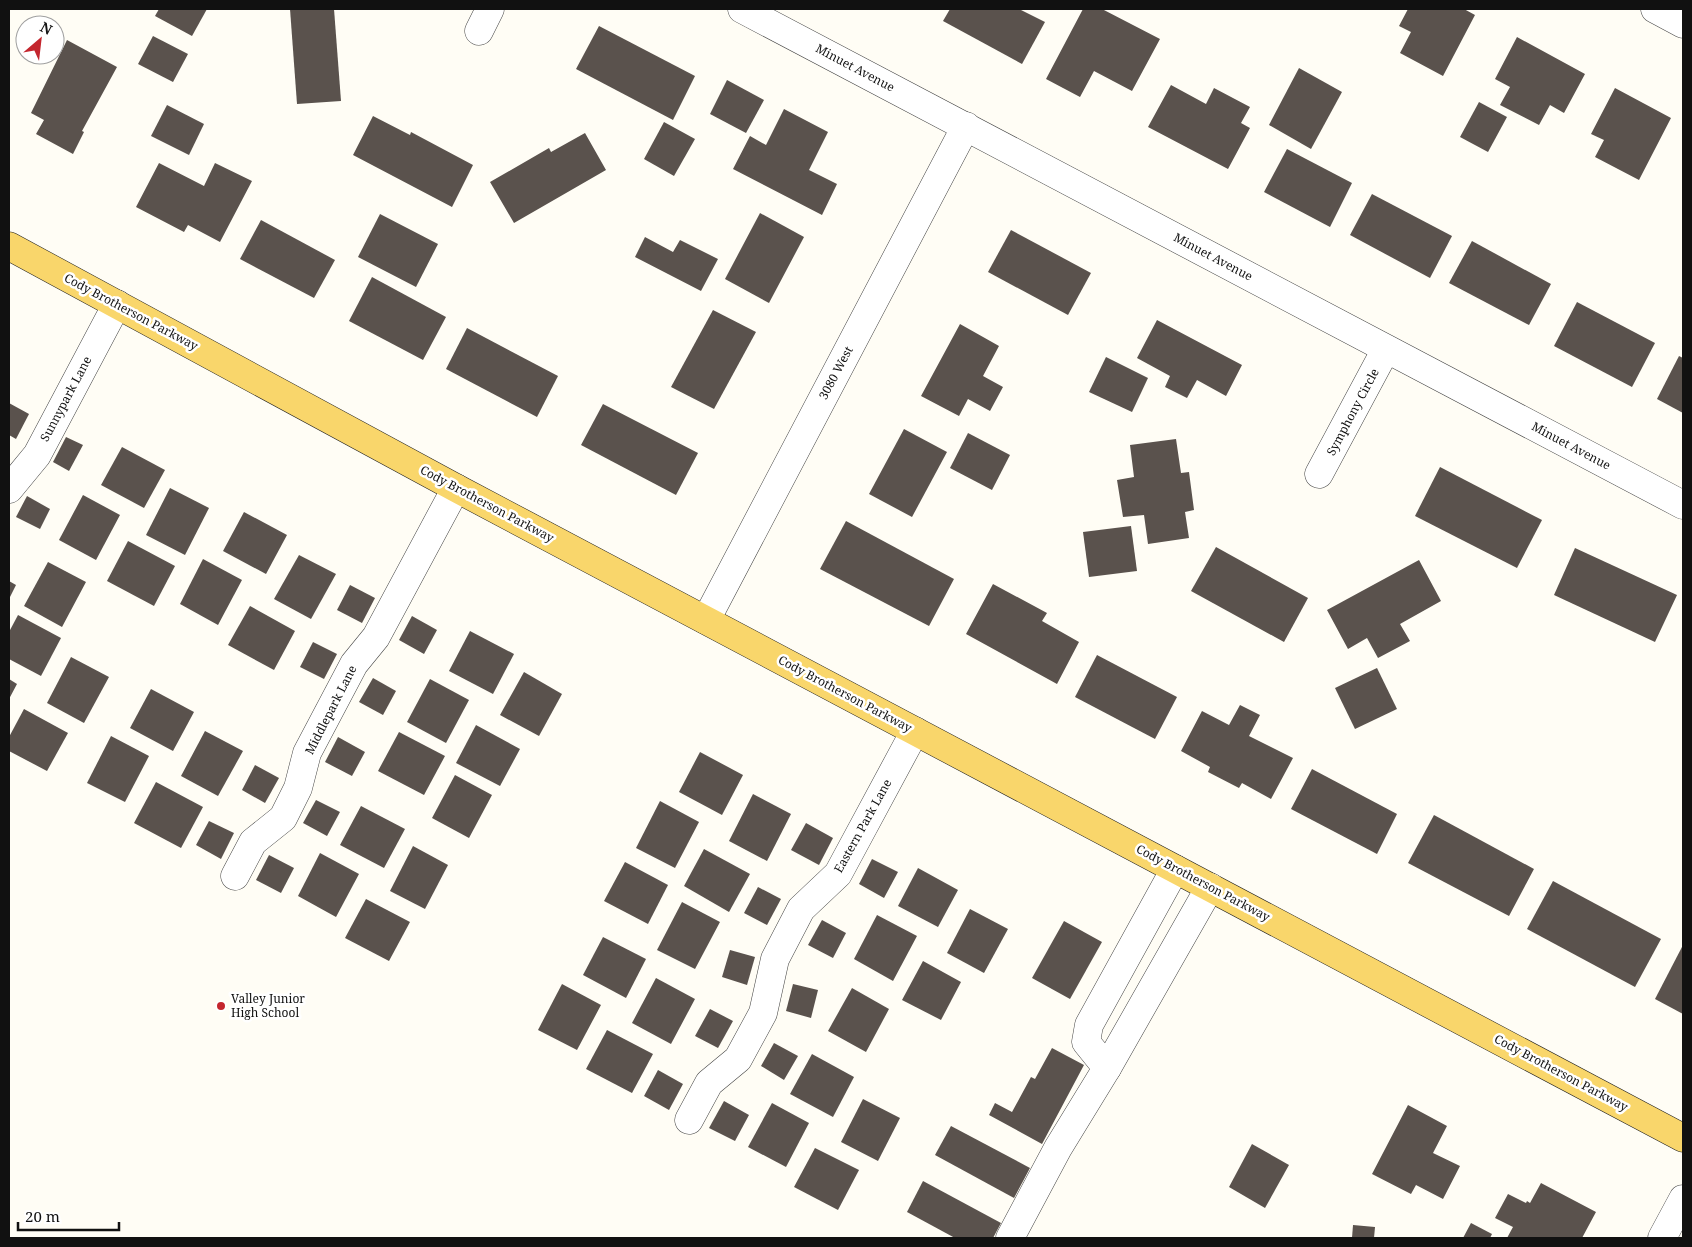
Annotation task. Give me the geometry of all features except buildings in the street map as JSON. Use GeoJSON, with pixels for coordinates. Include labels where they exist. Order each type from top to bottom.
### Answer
{"type":"FeatureCollection","features":[{"type":"Feature","properties":{"kind":"main road","name":"Cody Brotherson Parkway"},"geometry":{"type":"LineString","coordinates":[[9,246],[456,488],[1683,1138]]}},
{"type":"Feature","properties":{"kind":"street","name":"Minuet Avenue"},"geometry":{"type":"LineString","coordinates":[[742,9],[1683,505]]}},
{"type":"Feature","properties":{"kind":"street"},"geometry":{"type":"LineString","coordinates":[[1655,9],[1683,24]]}},
{"type":"Feature","properties":{"kind":"street","name":"3080 West"},"geometry":{"type":"LineString","coordinates":[[706,620],[966,126]]}},
{"type":"Feature","properties":{"kind":"street","name":"Sunnypark Lane"},"geometry":{"type":"LineString","coordinates":[[9,489],[37,455],[117,304]]}},
{"type":"Feature","properties":{"kind":"street","name":"Symphony Circle"},"geometry":{"type":"LineString","coordinates":[[1319,474],[1386,349]]}},
{"type":"Feature","properties":{"kind":"street","name":"Middlepark Lane"},"geometry":{"type":"LineString","coordinates":[[236,876],[253,842],[283,818],[298,788],[308,753],[350,672],[376,637],[456,488]]}},
{"type":"Feature","properties":{"kind":"street","name":"Eastern Park Lane"},"geometry":{"type":"LineString","coordinates":[[689,1120],[709,1083],[738,1059],[763,1013],[775,959],[801,909],[838,874],[915,731]]}},
{"type":"Feature","properties":{"kind":"street"},"geometry":{"type":"LineString","coordinates":[[1107,1068],[1096,1051],[1086,1042],[1089,1025],[1175,868]]}},
{"type":"Feature","properties":{"kind":"street"},"geometry":{"type":"LineString","coordinates":[[1010,1238],[1058,1148],[1107,1068],[1210,887]]}},
{"type":"Feature","properties":{"kind":"street"},"geometry":{"type":"LineString","coordinates":[[1662,1238],[1683,1199]]}},
{"type":"Feature","properties":{"kind":"place","name":"Valley Junior High School"},"geometry":{"type":"Point","coordinates":[221,1006]}}]}
